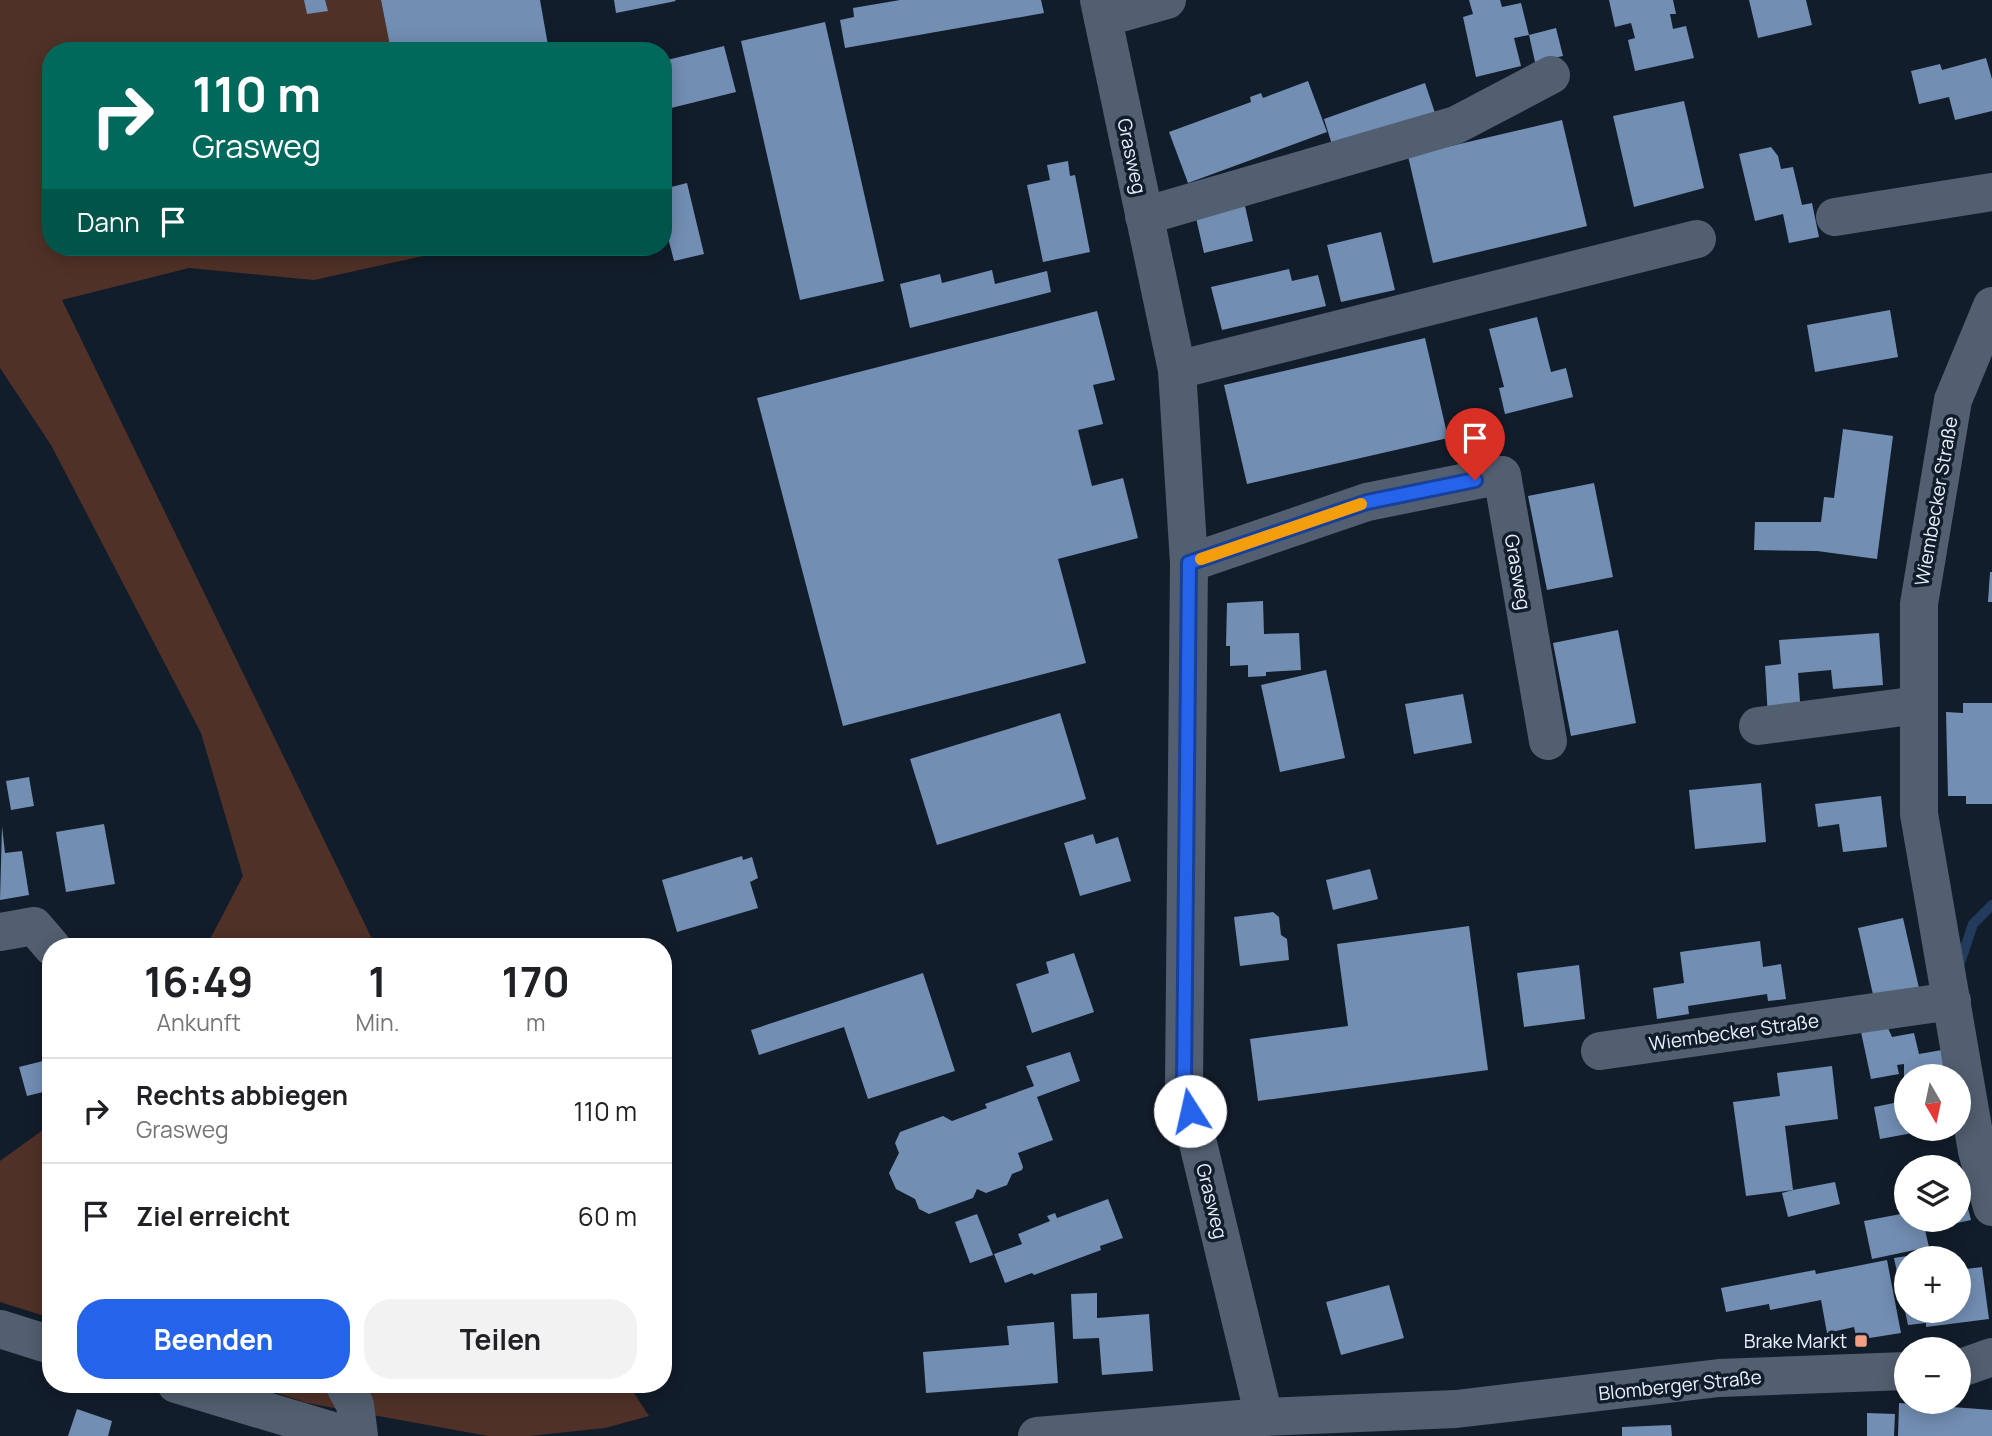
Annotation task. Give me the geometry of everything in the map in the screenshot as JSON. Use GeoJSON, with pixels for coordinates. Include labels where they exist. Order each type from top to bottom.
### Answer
{"type":"FeatureCollection","features":[{"type":"Feature","properties":{"kind":"street"},"geometry":{"type":"LineString","coordinates":[[1101,9],[1167,0]]}},
{"type":"Feature","properties":{"kind":"street","name":"Grasweg"},"geometry":{"type":"LineString","coordinates":[[1101,9],[1177,370],[1189,563],[1184,1085],[1264,1417]]}},
{"type":"Feature","properties":{"kind":"street"},"geometry":{"type":"LineString","coordinates":[[1144,216],[1456,125],[1552,75]]}},
{"type":"Feature","properties":{"kind":"street"},"geometry":{"type":"LineString","coordinates":[[1835,217],[1992,192]]}},
{"type":"Feature","properties":{"kind":"street"},"geometry":{"type":"LineString","coordinates":[[1177,370],[1697,239]]}},
{"type":"Feature","properties":{"kind":"street","name":"Wiembecker Straße"},"geometry":{"type":"LineString","coordinates":[[1992,306],[1953,400],[1919,604],[1919,814],[1978,1151],[1992,1207]]}},
{"type":"Feature","properties":{"kind":"street","name":"Grasweg"},"geometry":{"type":"LineString","coordinates":[[1189,563],[1367,502],[1502,475],[1548,741]]}},
{"type":"Feature","properties":{"kind":"street"},"geometry":{"type":"LineString","coordinates":[[1758,726],[1919,705]]}},
{"type":"Feature","properties":{"kind":"street"},"geometry":{"type":"LineString","coordinates":[[0,932],[34,926],[44,938]]}},
{"type":"Feature","properties":{"kind":"street","name":"Wiembecker Straße"},"geometry":{"type":"LineString","coordinates":[[1600,1051],[1952,1001]]}},
{"type":"Feature","properties":{"kind":"street"},"geometry":{"type":"LineString","coordinates":[[0,1329],[42,1342]]}},
{"type":"Feature","properties":{"kind":"street"},"geometry":{"type":"LineString","coordinates":[[1971,1364],[1992,1357]]}},
{"type":"Feature","properties":{"kind":"street","name":"Blomberger Straße"},"geometry":{"type":"LineString","coordinates":[[1037,1436],[1264,1417],[1457,1422],[1719,1378],[1894,1371]]}},
{"type":"Feature","properties":{"kind":"street"},"geometry":{"type":"LineString","coordinates":[[206,1393],[349,1436]]}},
{"type":"Feature","properties":{"kind":"street"},"geometry":{"type":"LineString","coordinates":[[349,1393],[355,1405],[359,1436]]}},
{"type":"Feature","properties":{"kind":"shaded area"},"geometry":{"type":"Polygon","coordinates":[[[0,0],[381,0],[389,42],[42,42],[42,256],[423,256],[314,280],[189,268],[62,300],[372,938],[211,938],[243,876],[201,733],[51,445],[0,368],[0,0]]]}},
{"type":"Feature","properties":{"kind":"shaded area"},"geometry":{"type":"Polygon","coordinates":[[[42,1131],[42,1315],[0,1302],[0,1161],[42,1131]]]}},
{"type":"Feature","properties":{"kind":"shaded area"},"geometry":{"type":"Polygon","coordinates":[[[277,1393],[634,1393],[649,1416],[605,1428],[529,1436],[488,1436],[307,1403],[277,1393]]]}},
{"type":"Feature","properties":{"kind":"building"},"geometry":{"type":"Polygon","coordinates":[[[304,0],[325,0],[328,11],[307,14],[304,0]]]}},
{"type":"Feature","properties":{"kind":"building"},"geometry":{"type":"Polygon","coordinates":[[[381,0],[540,0],[547,42],[389,42],[381,0]]]}},
{"type":"Feature","properties":{"kind":"building"},"geometry":{"type":"Polygon","coordinates":[[[614,0],[675,0],[676,1],[616,13],[614,0]]]}},
{"type":"Feature","properties":{"kind":"building"},"geometry":{"type":"Polygon","coordinates":[[[900,0],[1041,0],[1044,13],[845,48],[840,20],[854,17],[853,8],[900,0]]]}},
{"type":"Feature","properties":{"kind":"building"},"geometry":{"type":"Polygon","coordinates":[[[1469,0],[1500,0],[1502,7],[1521,3],[1529,35],[1514,38],[1521,66],[1476,77],[1463,17],[1473,14],[1469,0]]]}},
{"type":"Feature","properties":{"kind":"building"},"geometry":{"type":"Polygon","coordinates":[[[1609,0],[1673,0],[1676,14],[1670,14],[1673,29],[1686,26],[1694,58],[1635,71],[1628,40],[1635,38],[1631,23],[1615,27],[1609,0]]]}},
{"type":"Feature","properties":{"kind":"building"},"geometry":{"type":"Polygon","coordinates":[[[1749,0],[1806,0],[1812,25],[1758,38],[1749,0]]]}},
{"type":"Feature","properties":{"kind":"building"},"geometry":{"type":"Polygon","coordinates":[[[825,22],[884,281],[800,300],[741,41],[825,22]]]}},
{"type":"Feature","properties":{"kind":"building"},"geometry":{"type":"Polygon","coordinates":[[[1556,28],[1563,56],[1535,62],[1529,35],[1556,28]]]}},
{"type":"Feature","properties":{"kind":"building"},"geometry":{"type":"Polygon","coordinates":[[[724,46],[736,92],[672,108],[672,59],[724,46]]]}},
{"type":"Feature","properties":{"kind":"building"},"geometry":{"type":"Polygon","coordinates":[[[1986,58],[1992,79],[1992,111],[1955,120],[1949,97],[1919,104],[1911,71],[1940,64],[1942,70],[1986,58]]]}},
{"type":"Feature","properties":{"kind":"building"},"geometry":{"type":"Polygon","coordinates":[[[1308,81],[1327,132],[1188,183],[1169,132],[1251,102],[1250,97],[1261,93],[1263,98],[1308,81]]]}},
{"type":"Feature","properties":{"kind":"building"},"geometry":{"type":"Polygon","coordinates":[[[1425,83],[1435,113],[1334,151],[1324,119],[1425,83]]]}},
{"type":"Feature","properties":{"kind":"building"},"geometry":{"type":"Polygon","coordinates":[[[1684,101],[1704,188],[1634,207],[1613,116],[1684,101]]]}},
{"type":"Feature","properties":{"kind":"building"},"geometry":{"type":"Polygon","coordinates":[[[1562,120],[1587,226],[1433,263],[1408,156],[1562,120]]]}},
{"type":"Feature","properties":{"kind":"building"},"geometry":{"type":"Polygon","coordinates":[[[1771,147],[1778,156],[1781,169],[1793,167],[1802,205],[1812,203],[1819,237],[1789,243],[1783,214],[1755,221],[1739,154],[1771,147]]]}},
{"type":"Feature","properties":{"kind":"building"},"geometry":{"type":"Polygon","coordinates":[[[1068,161],[1070,176],[1075,175],[1090,252],[1043,262],[1027,185],[1050,180],[1047,165],[1068,161]]]}},
{"type":"Feature","properties":{"kind":"building"},"geometry":{"type":"Polygon","coordinates":[[[687,183],[704,254],[674,261],[672,187],[687,183]]]}},
{"type":"Feature","properties":{"kind":"building"},"geometry":{"type":"Polygon","coordinates":[[[1245,206],[1253,241],[1204,253],[1196,218],[1245,206]]]}},
{"type":"Feature","properties":{"kind":"building"},"geometry":{"type":"Polygon","coordinates":[[[1381,232],[1395,290],[1341,302],[1327,245],[1381,232]]]}},
{"type":"Feature","properties":{"kind":"building"},"geometry":{"type":"Polygon","coordinates":[[[1289,269],[1292,281],[1318,275],[1326,306],[1222,330],[1211,287],[1289,269]]]}},
{"type":"Feature","properties":{"kind":"building"},"geometry":{"type":"Polygon","coordinates":[[[992,270],[995,284],[1047,271],[1051,292],[910,328],[900,284],[940,274],[942,283],[992,270]]]}},
{"type":"Feature","properties":{"kind":"building"},"geometry":{"type":"Polygon","coordinates":[[[1890,310],[1898,357],[1815,372],[1807,325],[1890,310]]]}},
{"type":"Feature","properties":{"kind":"building"},"geometry":{"type":"Polygon","coordinates":[[[1097,311],[1115,380],[1093,385],[1103,424],[1078,430],[1092,486],[1123,478],[1138,538],[1058,559],[1086,663],[843,726],[757,398],[1097,311]]]}},
{"type":"Feature","properties":{"kind":"building"},"geometry":{"type":"Polygon","coordinates":[[[1537,317],[1551,372],[1566,368],[1573,397],[1505,414],[1499,388],[1504,387],[1489,329],[1537,317]]]}},
{"type":"Feature","properties":{"kind":"building"},"geometry":{"type":"Polygon","coordinates":[[[1425,338],[1448,438],[1247,484],[1224,385],[1425,338]]]}},
{"type":"Feature","properties":{"kind":"building"},"geometry":{"type":"Polygon","coordinates":[[[1843,429],[1893,436],[1877,559],[1817,551],[1754,550],[1755,522],[1821,522],[1824,497],[1834,498],[1843,429]]]}},
{"type":"Feature","properties":{"kind":"building"},"geometry":{"type":"Polygon","coordinates":[[[1594,483],[1613,577],[1547,590],[1528,496],[1594,483]]]}},
{"type":"Feature","properties":{"kind":"building"},"geometry":{"type":"Polygon","coordinates":[[[1990,572],[1992,602],[1988,602],[1990,572]]]}},
{"type":"Feature","properties":{"kind":"building"},"geometry":{"type":"Polygon","coordinates":[[[1263,601],[1264,634],[1299,633],[1301,670],[1266,672],[1266,676],[1248,677],[1248,665],[1230,666],[1230,646],[1226,646],[1227,603],[1263,601]]]}},
{"type":"Feature","properties":{"kind":"building"},"geometry":{"type":"Polygon","coordinates":[[[1618,630],[1636,723],[1571,736],[1553,643],[1618,630]]]}},
{"type":"Feature","properties":{"kind":"building"},"geometry":{"type":"Polygon","coordinates":[[[1879,633],[1883,685],[1833,689],[1831,670],[1798,673],[1801,716],[1768,718],[1765,666],[1781,664],[1779,640],[1879,633]]]}},
{"type":"Feature","properties":{"kind":"building"},"geometry":{"type":"Polygon","coordinates":[[[1326,670],[1345,758],[1280,772],[1261,685],[1326,670]]]}},
{"type":"Feature","properties":{"kind":"building"},"geometry":{"type":"Polygon","coordinates":[[[1463,694],[1472,743],[1414,754],[1405,704],[1463,694]]]}},
{"type":"Feature","properties":{"kind":"building"},"geometry":{"type":"Polygon","coordinates":[[[1963,703],[1992,703],[1992,804],[1966,804],[1966,796],[1948,796],[1946,712],[1963,713],[1963,703]]]}},
{"type":"Feature","properties":{"kind":"building"},"geometry":{"type":"Polygon","coordinates":[[[1060,713],[1086,799],[937,845],[910,759],[1060,713]]]}},
{"type":"Feature","properties":{"kind":"building"},"geometry":{"type":"Polygon","coordinates":[[[29,777],[34,806],[11,810],[6,781],[29,777]]]}},
{"type":"Feature","properties":{"kind":"building"},"geometry":{"type":"Polygon","coordinates":[[[1761,783],[1766,842],[1695,849],[1689,790],[1761,783]]]}},
{"type":"Feature","properties":{"kind":"building"},"geometry":{"type":"Polygon","coordinates":[[[1881,796],[1887,847],[1843,852],[1839,824],[1818,827],[1815,804],[1881,796]]]}},
{"type":"Feature","properties":{"kind":"building"},"geometry":{"type":"Polygon","coordinates":[[[104,824],[115,884],[66,892],[56,832],[104,824]]]}},
{"type":"Feature","properties":{"kind":"building"},"geometry":{"type":"Polygon","coordinates":[[[2,826],[5,853],[22,851],[29,895],[0,900],[2,826]]]}},
{"type":"Feature","properties":{"kind":"building"},"geometry":{"type":"Polygon","coordinates":[[[1093,834],[1096,844],[1118,837],[1131,881],[1080,896],[1064,843],[1093,834]]]}},
{"type":"Feature","properties":{"kind":"building"},"geometry":{"type":"Polygon","coordinates":[[[742,856],[743,860],[752,857],[758,878],[750,882],[758,908],[677,932],[662,880],[742,856]]]}},
{"type":"Feature","properties":{"kind":"building"},"geometry":{"type":"Polygon","coordinates":[[[1370,869],[1378,899],[1333,910],[1326,880],[1370,869]]]}},
{"type":"Feature","properties":{"kind":"building"},"geometry":{"type":"Polygon","coordinates":[[[1273,912],[1279,917],[1281,935],[1287,939],[1289,960],[1240,966],[1234,917],[1273,912]]]}},
{"type":"Feature","properties":{"kind":"building"},"geometry":{"type":"Polygon","coordinates":[[[1903,918],[1919,988],[1874,999],[1858,928],[1903,918]]]}},
{"type":"Feature","properties":{"kind":"building"},"geometry":{"type":"Polygon","coordinates":[[[1469,926],[1488,1070],[1258,1101],[1250,1039],[1348,1026],[1337,944],[1469,926]]]}},
{"type":"Feature","properties":{"kind":"building"},"geometry":{"type":"Polygon","coordinates":[[[1760,941],[1763,967],[1781,964],[1786,999],[1768,1001],[1767,994],[1688,1006],[1689,1014],[1657,1019],[1653,988],[1684,983],[1680,952],[1760,941]]]}},
{"type":"Feature","properties":{"kind":"building"},"geometry":{"type":"Polygon","coordinates":[[[1074,953],[1094,1012],[1032,1033],[1016,984],[1049,973],[1046,962],[1074,953]]]}},
{"type":"Feature","properties":{"kind":"building"},"geometry":{"type":"Polygon","coordinates":[[[1579,965],[1585,1019],[1524,1027],[1517,973],[1579,965]]]}},
{"type":"Feature","properties":{"kind":"building"},"geometry":{"type":"Polygon","coordinates":[[[923,973],[955,1071],[868,1099],[844,1027],[759,1055],[751,1030],[923,973]]]}},
{"type":"Feature","properties":{"kind":"building"},"geometry":{"type":"Polygon","coordinates":[[[1888,1028],[1892,1037],[1914,1033],[1919,1054],[1942,1050],[1944,1064],[1894,1064],[1894,1075],[1871,1079],[1861,1032],[1888,1028]]]}},
{"type":"Feature","properties":{"kind":"building"},"geometry":{"type":"Polygon","coordinates":[[[1070,1052],[1080,1081],[1037,1097],[1053,1140],[1018,1153],[1022,1170],[1012,1174],[1007,1185],[986,1193],[977,1189],[973,1198],[929,1214],[919,1209],[915,1199],[896,1189],[889,1173],[899,1153],[895,1143],[900,1132],[943,1116],[952,1121],[987,1108],[985,1104],[1034,1086],[1026,1066],[1070,1052]]]}},
{"type":"Feature","properties":{"kind":"building"},"geometry":{"type":"Polygon","coordinates":[[[42,1061],[42,1092],[27,1096],[19,1067],[42,1061]]]}},
{"type":"Feature","properties":{"kind":"building"},"geometry":{"type":"Polygon","coordinates":[[[1832,1066],[1838,1119],[1785,1126],[1793,1190],[1746,1196],[1733,1102],[1780,1096],[1777,1073],[1832,1066]]]}},
{"type":"Feature","properties":{"kind":"building"},"geometry":{"type":"Polygon","coordinates":[[[1894,1103],[1894,1136],[1880,1139],[1874,1107],[1894,1103]]]}},
{"type":"Feature","properties":{"kind":"building"},"geometry":{"type":"Polygon","coordinates":[[[1835,1182],[1840,1204],[1788,1217],[1782,1193],[1835,1182]]]}},
{"type":"Feature","properties":{"kind":"building"},"geometry":{"type":"Polygon","coordinates":[[[1108,1199],[1123,1238],[1100,1246],[1101,1250],[1005,1283],[994,1254],[1022,1244],[1018,1234],[1050,1221],[1047,1216],[1055,1213],[1057,1218],[1108,1199]]]}},
{"type":"Feature","properties":{"kind":"building"},"geometry":{"type":"Polygon","coordinates":[[[977,1214],[993,1255],[970,1263],[955,1222],[977,1214]]]}},
{"type":"Feature","properties":{"kind":"building"},"geometry":{"type":"Polygon","coordinates":[[[1894,1215],[1894,1232],[1925,1232],[1929,1246],[1894,1246],[1894,1254],[1872,1259],[1864,1221],[1894,1215]]]}},
{"type":"Feature","properties":{"kind":"building"},"geometry":{"type":"Polygon","coordinates":[[[1887,1260],[1894,1296],[1894,1323],[1899,1323],[1901,1333],[1857,1340],[1854,1327],[1827,1333],[1821,1300],[1770,1310],[1769,1304],[1726,1312],[1721,1288],[1815,1270],[1816,1274],[1887,1260]]]}},
{"type":"Feature","properties":{"kind":"building"},"geometry":{"type":"Polygon","coordinates":[[[1982,1267],[1989,1319],[1971,1321],[1971,1268],[1982,1267]]]}},
{"type":"Feature","properties":{"kind":"building"},"geometry":{"type":"Polygon","coordinates":[[[1389,1285],[1404,1338],[1341,1355],[1326,1302],[1389,1285]]]}},
{"type":"Feature","properties":{"kind":"building"},"geometry":{"type":"Polygon","coordinates":[[[1097,1293],[1097,1318],[1149,1314],[1153,1371],[1102,1375],[1099,1338],[1073,1339],[1071,1294],[1097,1293]]]}},
{"type":"Feature","properties":{"kind":"building"},"geometry":{"type":"Polygon","coordinates":[[[1054,1322],[1058,1383],[926,1393],[923,1352],[1009,1345],[1007,1326],[1054,1322]]]}},
{"type":"Feature","properties":{"kind":"building"},"geometry":{"type":"Polygon","coordinates":[[[1926,1323],[1958,1323],[1926,1327],[1926,1323]]]}},
{"type":"Feature","properties":{"kind":"building"},"geometry":{"type":"Polygon","coordinates":[[[1971,1408],[1992,1410],[1992,1436],[1898,1436],[1899,1414],[1971,1414],[1971,1408]]]}},
{"type":"Feature","properties":{"kind":"building"},"geometry":{"type":"Polygon","coordinates":[[[77,1409],[112,1421],[108,1436],[68,1436],[77,1409]]]}},
{"type":"Feature","properties":{"kind":"building"},"geometry":{"type":"Polygon","coordinates":[[[1867,1413],[1895,1414],[1894,1436],[1867,1436],[1867,1413]]]}},
{"type":"Feature","properties":{"kind":"building"},"geometry":{"type":"Polygon","coordinates":[[[1671,1425],[1672,1436],[1622,1436],[1622,1427],[1671,1425]]]}},
{"type":"Feature","properties":{"kind":"waterway"},"geometry":{"type":"LineString","coordinates":[[1959,966],[1973,924],[1992,905]]}},
{"type":"Feature","properties":{"kind":"slow traffic"},"geometry":{"type":"LineString","coordinates":[[1201,559],[1361,504]]}},
{"type":"Feature","properties":{"kind":"place","name":"Brake Markt"},"geometry":{"type":"Point","coordinates":[1861,1341]}},
{"type":"Feature","properties":{"kind":"route"},"geometry":{"type":"LineString","coordinates":[[1190,1111],[1184,1085],[1189,563],[1367,502],[1475,480]]}}]}
